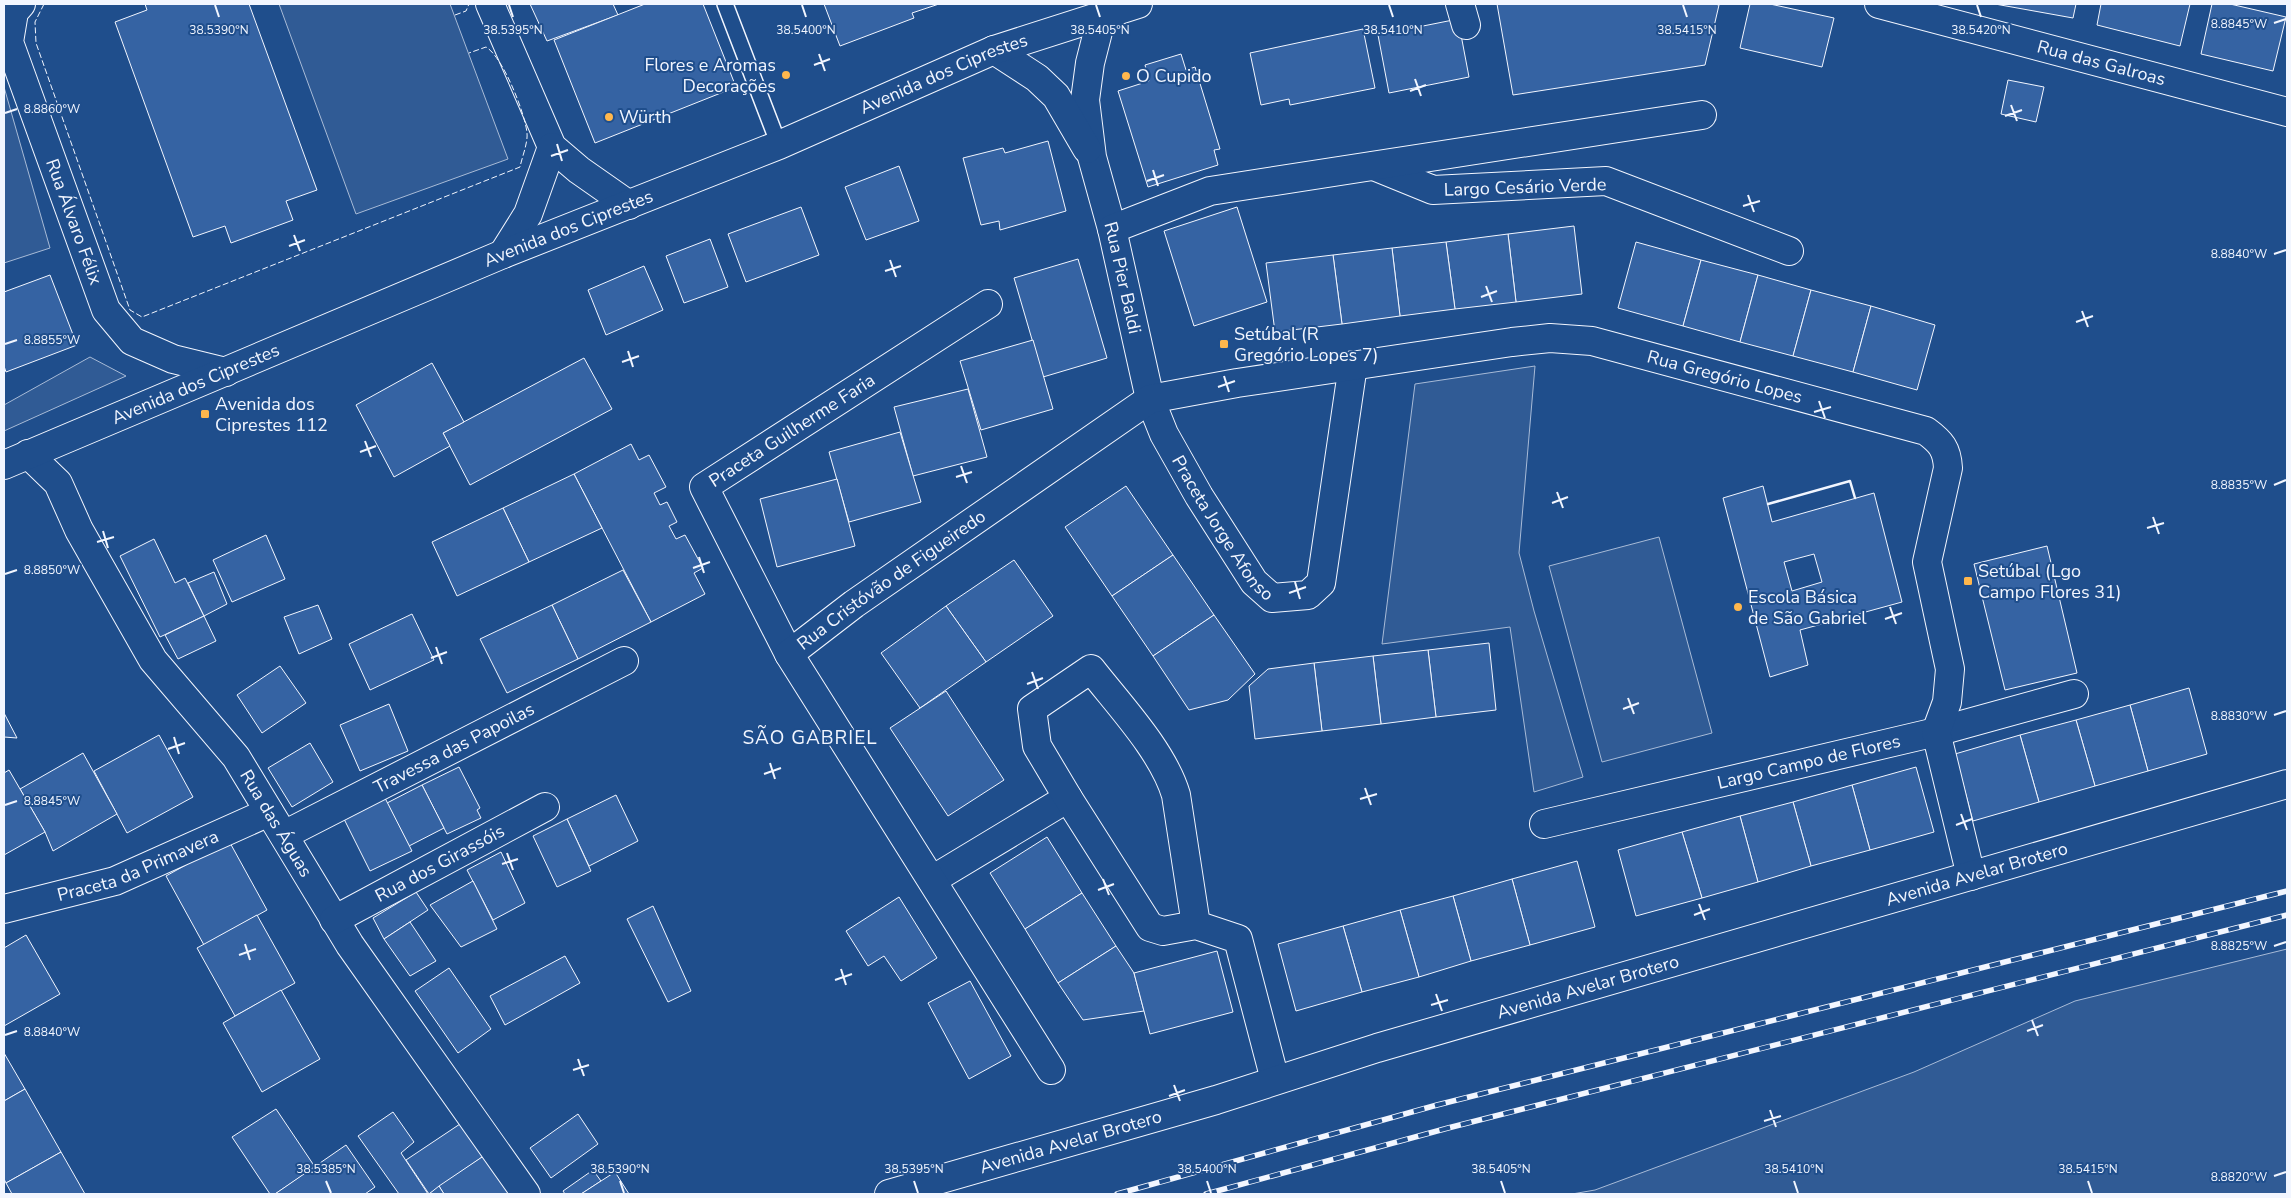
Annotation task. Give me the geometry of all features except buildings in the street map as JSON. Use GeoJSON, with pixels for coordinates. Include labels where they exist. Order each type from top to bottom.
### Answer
{"type":"FeatureCollection","features":[{"type":"Feature","properties":{"kind":"street","name":"Rua Álvaro Félix"},"geometry":{"type":"LineString","coordinates":[[21,4],[14,12],[9,42],[106,310],[132,341],[173,359],[226,372]]}},
{"type":"Feature","properties":{"kind":"street"},"geometry":{"type":"LineString","coordinates":[[490,4],[552,147],[580,170],[629,205]]}},
{"type":"Feature","properties":{"kind":"street","name":"Avenida dos Ciprestes"},"geometry":{"type":"LineString","coordinates":[[16,459],[503,254],[779,145],[994,50],[1138,4]]}},
{"type":"Feature","properties":{"kind":"street","name":"Rua das Galroas"},"geometry":{"type":"LineString","coordinates":[[1879,4],[2276,109],[2287,123]]}},
{"type":"Feature","properties":{"kind":"street","name":"Rua Pier Baldi"},"geometry":{"type":"LineString","coordinates":[[1102,16],[1090,62],[1085,100],[1092,157],[1112,229],[1150,399]]}},
{"type":"Feature","properties":{"kind":"street","name":"Rua Pier Baldi"},"geometry":{"type":"LineString","coordinates":[[994,50],[1037,78],[1056,96],[1092,157]]}},
{"type":"Feature","properties":{"kind":"street","name":"Largo Cesário Verde"},"geometry":{"type":"LineString","coordinates":[[1112,229],[1210,190],[1702,115]]}},
{"type":"Feature","properties":{"kind":"street"},"geometry":{"type":"LineString","coordinates":[[503,254],[528,214],[552,147]]}},
{"type":"Feature","properties":{"kind":"street","name":"Largo Cesário Verde"},"geometry":{"type":"LineString","coordinates":[[1374,166],[1433,190],[1606,181],[1789,251]]}},
{"type":"Feature","properties":{"kind":"street","name":"Praceta Guilherme Faria"},"geometry":{"type":"LineString","coordinates":[[789,654],[704,488],[988,304]]}},
{"type":"Feature","properties":{"kind":"street","name":"Rua Gregório Lopes"},"geometry":{"type":"LineString","coordinates":[[1150,399],[1352,365],[1550,338],[1592,342],[1926,431],[1941,441],[1947,453],[1948,468],[1926,562],[1950,669],[1947,702],[1936,732]]}},
{"type":"Feature","properties":{"kind":"street","name":"Praceta Jorge Afonso"},"geometry":{"type":"LineString","coordinates":[[1150,399],[1164,434],[1180,466],[1254,582],[1272,598],[1308,596],[1321,583],[1352,365]]}},
{"type":"Feature","properties":{"kind":"street","name":"Rua Cristóvão de Figueiredo"},"geometry":{"type":"LineString","coordinates":[[1051,1070],[789,654],[854,604],[1150,399]]}},
{"type":"Feature","properties":{"kind":"street","name":"Rua das Águas"},"geometry":{"type":"LineString","coordinates":[[16,459],[58,483],[79,530],[154,660],[236,757],[334,920],[526,1194]]}},
{"type":"Feature","properties":{"kind":"street","name":"Travessa das Papoilas"},"geometry":{"type":"LineString","coordinates":[[284,835],[624,661]]}},
{"type":"Feature","properties":{"kind":"street"},"geometry":{"type":"LineString","coordinates":[[1196,925],[1176,794],[1172,781],[1159,758],[1091,669],[1032,709],[1037,746],[1150,927],[1163,931],[1196,925],[1238,939],[1275,1080]]}},
{"type":"Feature","properties":{"kind":"street","name":"Largo Campo de Flores"},"geometry":{"type":"LineString","coordinates":[[1544,824],[1936,732],[2074,694]]}},
{"type":"Feature","properties":{"kind":"street"},"geometry":{"type":"LineString","coordinates":[[1936,732],[1971,876]]}},
{"type":"Feature","properties":{"kind":"street","name":"Avenida Avelar Brotero"},"geometry":{"type":"LineString","coordinates":[[889,1194],[1216,1100],[1386,1045],[2287,784]]}},
{"type":"Feature","properties":{"kind":"street"},"geometry":{"type":"LineString","coordinates":[[932,880],[1068,798]]}},
{"type":"Feature","properties":{"kind":"street","name":"Rua dos Girassóis"},"geometry":{"type":"LineString","coordinates":[[334,920],[545,807]]}},
{"type":"Feature","properties":{"kind":"street","name":"Praceta da Primavera"},"geometry":{"type":"LineString","coordinates":[[4,909],[115,881],[269,812]]}},
{"type":"Feature","properties":{"kind":"lane"},"geometry":{"type":"LineString","coordinates":[[725,4],[779,145]]}},
{"type":"Feature","properties":{"kind":"shaded area"},"geometry":{"type":"Polygon","coordinates":[[[279,4],[450,4],[508,159],[356,214],[279,4]]]}},
{"type":"Feature","properties":{"kind":"shaded area"},"geometry":{"type":"Polygon","coordinates":[[[4,87],[50,248],[4,263],[4,87]]]}},
{"type":"Feature","properties":{"kind":"shaded area"},"geometry":{"type":"Polygon","coordinates":[[[90,357],[126,376],[4,431],[4,405],[90,357]]]}},
{"type":"Feature","properties":{"kind":"shaded area"},"geometry":{"type":"Polygon","coordinates":[[[1535,366],[1519,553],[1534,611],[1583,777],[1534,792],[1510,627],[1382,644],[1415,384],[1535,366]]]}},
{"type":"Feature","properties":{"kind":"shaded area"},"geometry":{"type":"Polygon","coordinates":[[[1659,537],[1712,733],[1602,762],[1549,566],[1659,537]]]}},
{"type":"Feature","properties":{"kind":"shaded area"},"geometry":{"type":"Polygon","coordinates":[[[2287,949],[2287,1194],[1572,1194],[1595,1190],[1914,1072],[2075,1001],[2287,949]]]}},
{"type":"Feature","properties":{"kind":"railway"},"geometry":{"type":"LineString","coordinates":[[1117,1194],[1437,1105],[2287,891]]}},
{"type":"Feature","properties":{"kind":"railway"},"geometry":{"type":"LineString","coordinates":[[1206,1194],[1448,1128],[2287,915]]}},
{"type":"Feature","properties":{"kind":"fence"},"geometry":{"type":"LineString","coordinates":[[44,4],[35,22],[36,43],[130,310],[142,317],[520,167],[526,146],[527,133],[512,86],[499,62],[486,47],[469,53]]}},
{"type":"Feature","properties":{"kind":"fence"},"geometry":{"type":"LineString","coordinates":[[455,15],[466,11],[469,4]]}},
{"type":"Feature","properties":{"kind":"wall"},"geometry":{"type":"LineString","coordinates":[[1768,504],[1850,481],[1855,498]]}},
{"type":"Feature","properties":{"kind":"place","name":"Flores e Aromas Decorações"},"geometry":{"type":"Point","coordinates":[786,75]}},
{"type":"Feature","properties":{"kind":"place","name":"O Cupido"},"geometry":{"type":"Point","coordinates":[1126,76]}},
{"type":"Feature","properties":{"kind":"place","name":"Würth"},"geometry":{"type":"Point","coordinates":[609,117]}},
{"type":"Feature","properties":{"kind":"place","name":"Setúbal (R Gregório Lopes 7)"},"geometry":{"type":"Point","coordinates":[1224,344]}},
{"type":"Feature","properties":{"kind":"place","name":"Avenida dos Ciprestes 112"},"geometry":{"type":"Point","coordinates":[205,414]}},
{"type":"Feature","properties":{"kind":"place","name":"Setúbal (Lgo Campo Flores 31)"},"geometry":{"type":"Point","coordinates":[1968,581]}},
{"type":"Feature","properties":{"kind":"place","name":"Escola Básica de São Gabriel"},"geometry":{"type":"Point","coordinates":[1738,607]}},
{"type":"Feature","properties":{"kind":"district","name":"SÃO GABRIEL"},"geometry":{"type":"Point","coordinates":[810,738]}}]}
